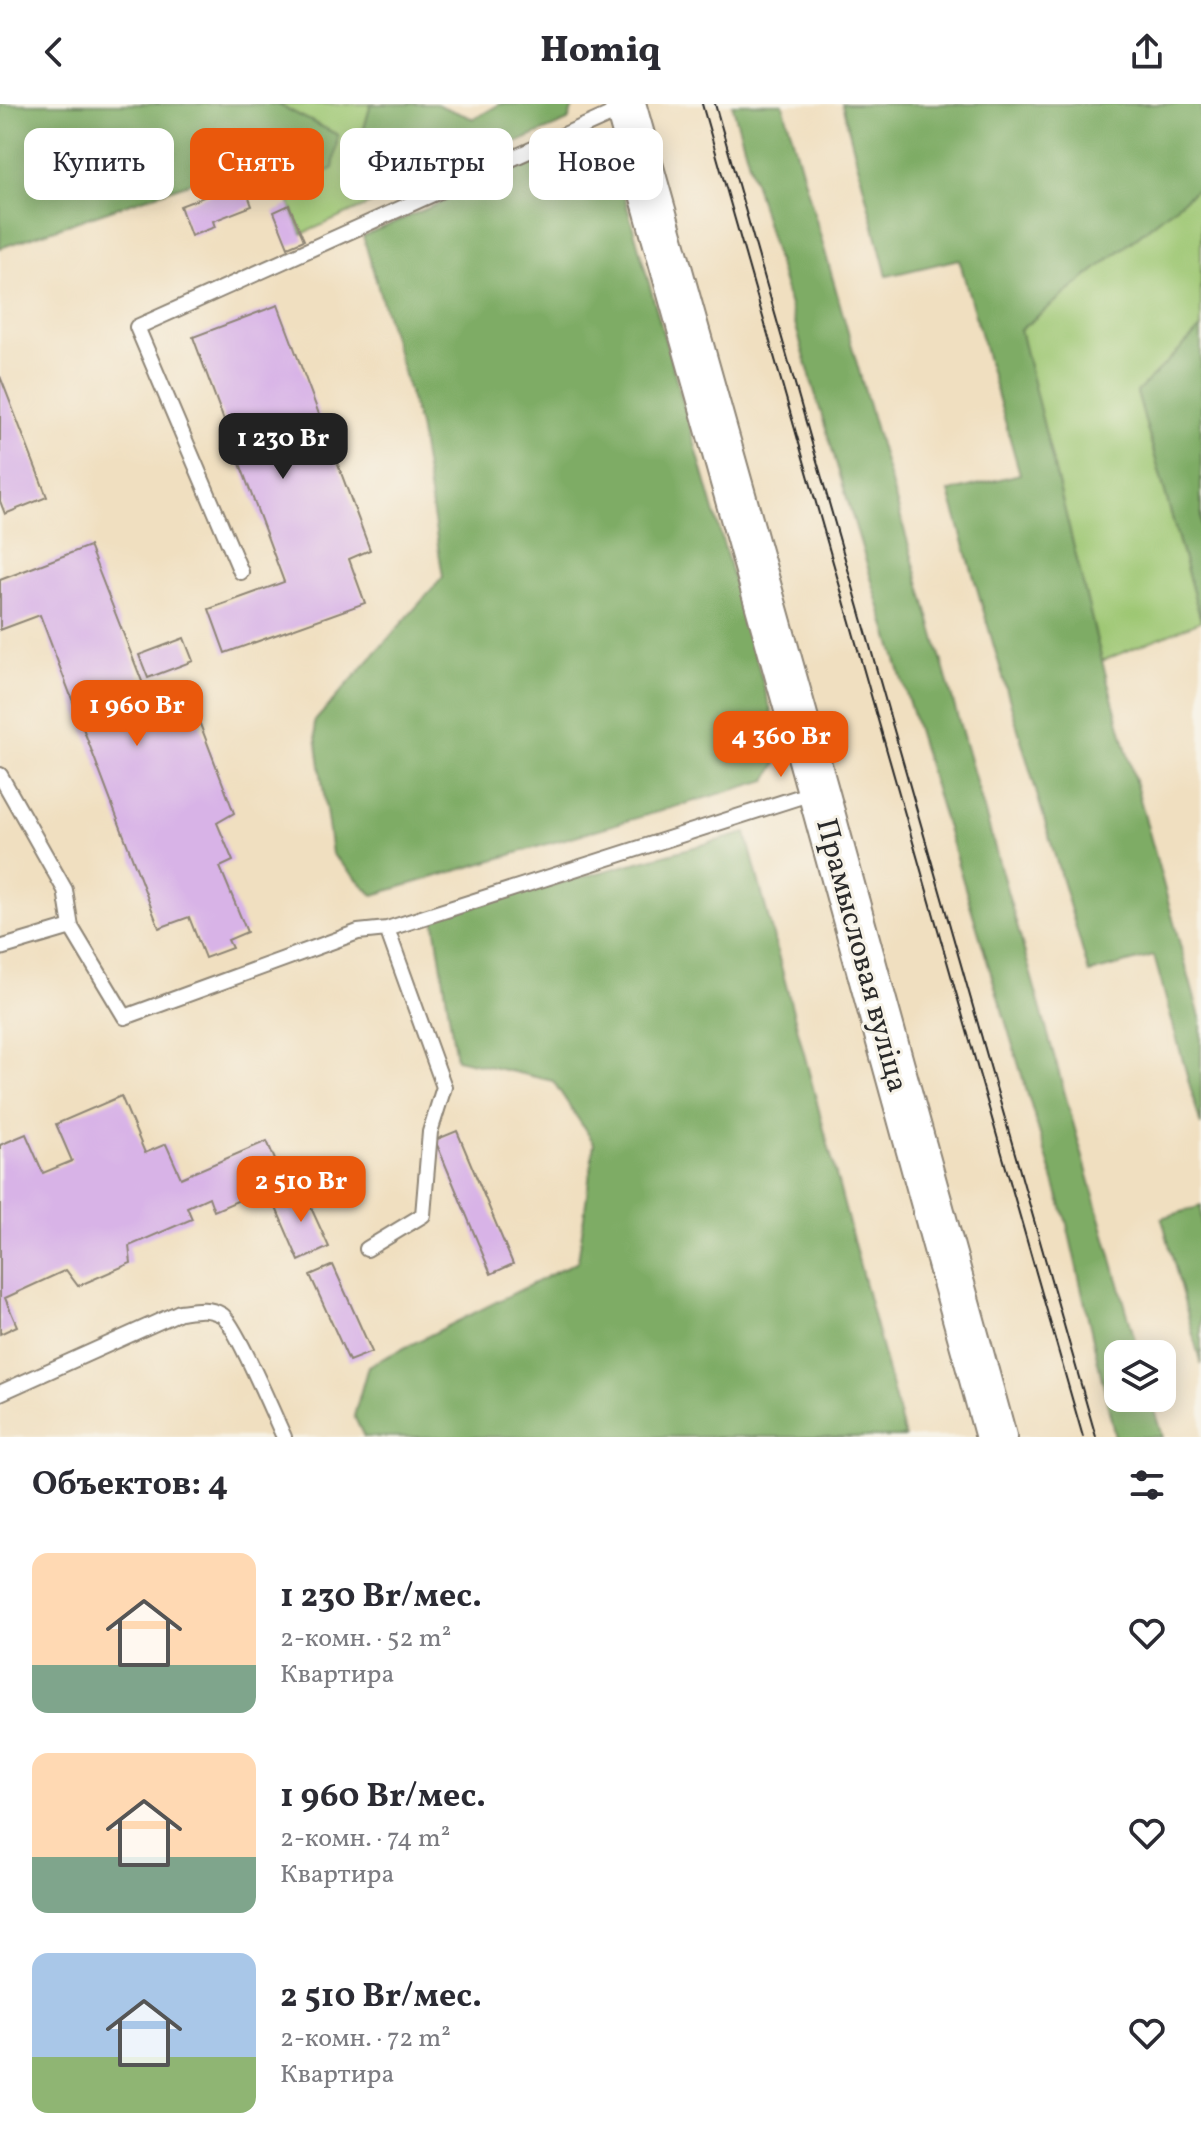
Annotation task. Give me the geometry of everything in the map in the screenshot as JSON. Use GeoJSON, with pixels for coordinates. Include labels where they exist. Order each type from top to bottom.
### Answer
{"type":"FeatureCollection","features":[{"type":"Feature","properties":{"kind":"main road","name":"Прамысловая вуліца"},"geometry":{"type":"LineString","coordinates":[[626,106],[996,1437]]}},
{"type":"Feature","properties":{"kind":"lane"},"geometry":{"type":"LineString","coordinates":[[241,572],[137,327],[626,106]]}},
{"type":"Feature","properties":{"kind":"lane"},"geometry":{"type":"LineString","coordinates":[[0,775],[65,890],[71,927],[125,1017],[358,932],[387,929],[818,791]]}},
{"type":"Feature","properties":{"kind":"lane"},"geometry":{"type":"LineString","coordinates":[[0,948],[71,927]]}},
{"type":"Feature","properties":{"kind":"lane"},"geometry":{"type":"LineString","coordinates":[[367,1249],[423,1215],[430,1132],[444,1087],[387,929]]}},
{"type":"Feature","properties":{"kind":"lane"},"geometry":{"type":"LineString","coordinates":[[0,1393],[180,1312],[204,1309],[225,1316],[284,1437]]}},
{"type":"Feature","properties":{"kind":"green space"},"geometry":{"type":"Polygon","coordinates":[[[0,104],[277,104],[338,135],[333,169],[324,172],[324,128],[190,128],[190,183],[174,188],[174,128],[24,128],[24,200],[139,200],[0,248],[0,104]]]}},
{"type":"Feature","properties":{"kind":"green space"},"geometry":{"type":"Polygon","coordinates":[[[277,104],[371,104],[364,128],[340,128],[340,200],[368,200],[370,204],[302,234],[288,200],[324,200],[324,141],[338,135],[277,104]]]}},
{"type":"Feature","properties":{"kind":"green space"},"geometry":{"type":"Polygon","coordinates":[[[371,104],[436,104],[474,119],[500,104],[574,104],[568,121],[551,128],[529,128],[529,137],[513,144],[513,128],[364,128],[371,104]]]}},
{"type":"Feature","properties":{"kind":"green space"},"geometry":{"type":"Polygon","coordinates":[[[732,104],[783,104],[1135,1340],[1104,1340],[1104,1388],[1067,1224],[815,393],[732,104]]]}},
{"type":"Feature","properties":{"kind":"green space"},"geometry":{"type":"Polygon","coordinates":[[[842,104],[1201,104],[1201,186],[1020,330],[1102,661],[1201,1021],[1201,1126],[1154,956],[1089,973],[949,492],[1020,474],[959,259],[887,276],[842,104]]]}},
{"type":"Feature","properties":{"kind":"green space"},"geometry":{"type":"Polygon","coordinates":[[[529,165],[529,200],[625,200],[783,753],[767,780],[373,895],[332,854],[314,722],[443,577],[419,426],[363,236],[447,200],[513,200],[513,172],[529,165]]]}},
{"type":"Feature","properties":{"kind":"green space"},"geometry":{"type":"Polygon","coordinates":[[[1201,186],[1201,328],[1137,393],[1201,621],[1102,661],[1020,330],[1201,186]]]}},
{"type":"Feature","properties":{"kind":"green space"},"geometry":{"type":"Polygon","coordinates":[[[1201,328],[1201,620],[1137,392],[1201,328]]]}},
{"type":"Feature","properties":{"kind":"green space"},"geometry":{"type":"Polygon","coordinates":[[[746,833],[905,1437],[364,1437],[354,1416],[368,1366],[578,1261],[594,1143],[553,1081],[456,1059],[434,917],[746,833]]]}},
{"type":"Feature","properties":{"kind":"green space"},"geometry":{"type":"Polygon","coordinates":[[[1201,1206],[1201,1365],[1162,1218],[1201,1206]]]}},
{"type":"Feature","properties":{"kind":"green space"},"geometry":{"type":"Polygon","coordinates":[[[1109,1412],[1155,1412],[1162,1437],[1115,1437],[1109,1412]]]}},
{"type":"Feature","properties":{"kind":"building"},"geometry":{"type":"Polygon","coordinates":[[[196,200],[250,200],[252,206],[213,221],[215,227],[191,236],[180,206],[196,200]]]}},
{"type":"Feature","properties":{"kind":"building"},"geometry":{"type":"Polygon","coordinates":[[[289,205],[304,240],[288,247],[274,212],[289,205]]]}},
{"type":"Feature","properties":{"kind":"building"},"geometry":{"type":"Polygon","coordinates":[[[278,305],[370,550],[349,559],[365,603],[225,653],[209,609],[284,582],[193,337],[278,305]]]}},
{"type":"Feature","properties":{"kind":"building"},"geometry":{"type":"Polygon","coordinates":[[[0,376],[47,497],[5,514],[0,501],[0,376]]]}},
{"type":"Feature","properties":{"kind":"building"},"geometry":{"type":"Polygon","coordinates":[[[89,546],[150,705],[187,690],[234,813],[217,823],[233,861],[220,867],[247,932],[228,940],[232,948],[205,958],[189,917],[159,928],[40,615],[0,630],[0,580],[89,546]]]}},
{"type":"Feature","properties":{"kind":"building"},"geometry":{"type":"Polygon","coordinates":[[[184,638],[193,661],[148,678],[139,655],[184,638]]]}},
{"type":"Feature","properties":{"kind":"building"},"geometry":{"type":"Polygon","coordinates":[[[121,1096],[145,1153],[166,1144],[181,1178],[267,1141],[284,1181],[214,1211],[209,1197],[187,1207],[192,1219],[129,1246],[131,1263],[78,1286],[66,1270],[5,1298],[17,1326],[0,1334],[0,1145],[26,1134],[43,1173],[72,1161],[56,1124],[121,1096]]]}},
{"type":"Feature","properties":{"kind":"building"},"geometry":{"type":"Polygon","coordinates":[[[457,1131],[513,1264],[491,1274],[435,1140],[457,1131]]]}},
{"type":"Feature","properties":{"kind":"building"},"geometry":{"type":"Polygon","coordinates":[[[302,1188],[329,1247],[299,1261],[273,1201],[302,1188]]]}},
{"type":"Feature","properties":{"kind":"building"},"geometry":{"type":"Polygon","coordinates":[[[333,1265],[372,1352],[349,1361],[310,1275],[333,1265]]]}},
{"type":"Feature","properties":{"kind":"tram line"},"geometry":{"type":"LineString","coordinates":[[702,104],[1083,1437]]}},
{"type":"Feature","properties":{"kind":"tram line"},"geometry":{"type":"LineString","coordinates":[[715,104],[1096,1437]]}}]}
